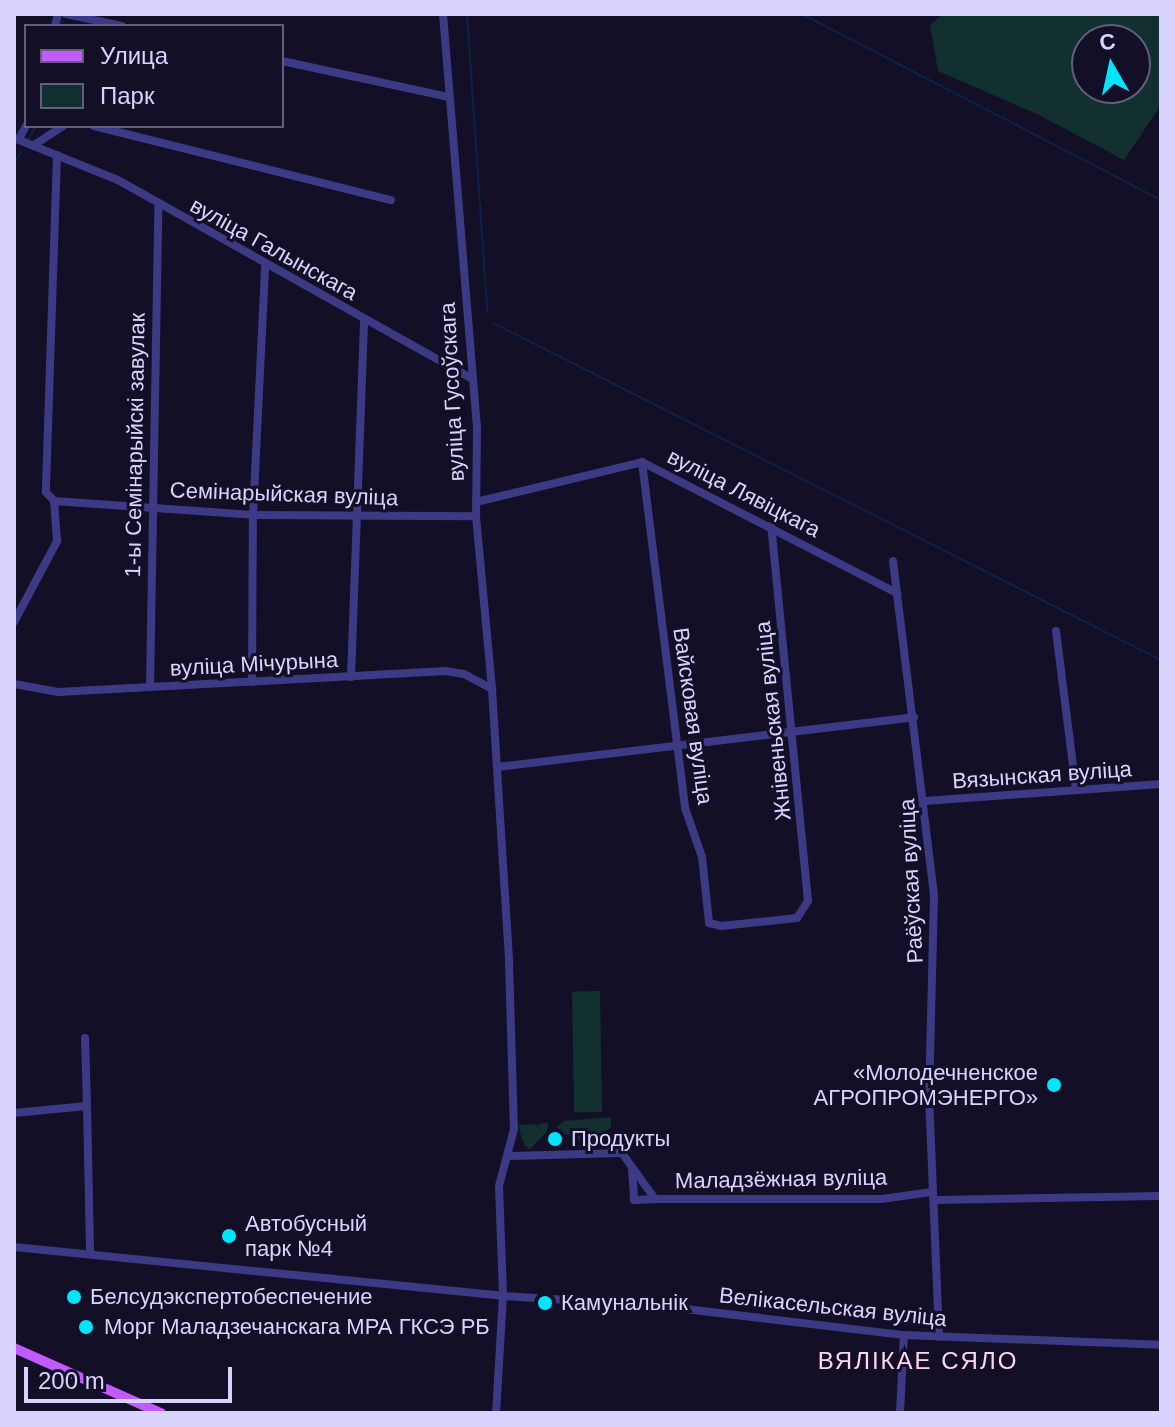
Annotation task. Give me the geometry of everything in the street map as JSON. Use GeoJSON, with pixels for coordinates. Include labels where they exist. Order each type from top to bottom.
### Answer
{"type":"FeatureCollection","features":[{"type":"Feature","properties":{"kind":"main road"},"geometry":{"type":"LineString","coordinates":[[14,1348],[161,1413]]}},
{"type":"Feature","properties":{"kind":"street"},"geometry":{"type":"LineString","coordinates":[[66,14],[113,24]]}},
{"type":"Feature","properties":{"kind":"street","name":"вуліца Гусоўскага"},"geometry":{"type":"LineString","coordinates":[[443,14],[471,378],[476,516],[497,767]]}},
{"type":"Feature","properties":{"kind":"street"},"geometry":{"type":"LineString","coordinates":[[284,61],[449,97]]}},
{"type":"Feature","properties":{"kind":"street"},"geometry":{"type":"LineString","coordinates":[[34,145],[60,128]]}},
{"type":"Feature","properties":{"kind":"street"},"geometry":{"type":"LineString","coordinates":[[102,128],[391,200]]}},
{"type":"Feature","properties":{"kind":"street","name":"вуліца Галынскага"},"geometry":{"type":"LineString","coordinates":[[17,138],[118,180],[265,266],[471,378]]}},
{"type":"Feature","properties":{"kind":"street"},"geometry":{"type":"LineString","coordinates":[[14,622],[57,541],[54,501],[46,492],[57,155]]}},
{"type":"Feature","properties":{"kind":"street","name":"1-ы Семінарыйскі завулак"},"geometry":{"type":"LineString","coordinates":[[150,686],[158,205]]}},
{"type":"Feature","properties":{"kind":"street"},"geometry":{"type":"LineString","coordinates":[[252,682],[253,515],[265,266]]}},
{"type":"Feature","properties":{"kind":"street"},"geometry":{"type":"LineString","coordinates":[[351,677],[364,320]]}},
{"type":"Feature","properties":{"kind":"street","name":"вуліца Лявіцкага"},"geometry":{"type":"LineString","coordinates":[[476,502],[642,462],[897,593]]}},
{"type":"Feature","properties":{"kind":"street","name":"Вайсковая вуліца"},"geometry":{"type":"LineString","coordinates":[[642,462],[685,808],[702,857],[709,923],[780,922],[804,911]]}},
{"type":"Feature","properties":{"kind":"street","name":"Семінарыйская вуліца"},"geometry":{"type":"LineString","coordinates":[[54,501],[253,515],[476,516]]}},
{"type":"Feature","properties":{"kind":"street","name":"Жнівеньская вуліца"},"geometry":{"type":"LineString","coordinates":[[771,526],[809,887],[804,911]]}},
{"type":"Feature","properties":{"kind":"street","name":"Раёўская вуліца"},"geometry":{"type":"LineString","coordinates":[[893,561],[925,801],[934,895],[929,924],[934,982],[934,1196],[939,1337]]}},
{"type":"Feature","properties":{"kind":"street"},"geometry":{"type":"LineString","coordinates":[[1056,631],[1076,790]]}},
{"type":"Feature","properties":{"kind":"street","name":"вуліца Мічурына"},"geometry":{"type":"LineString","coordinates":[[14,684],[58,692],[445,671],[464,674],[492,689]]}},
{"type":"Feature","properties":{"kind":"street"},"geometry":{"type":"LineString","coordinates":[[496,1413],[503,1296],[499,1186],[511,1156],[512,1052],[497,767],[914,717]]}},
{"type":"Feature","properties":{"kind":"street","name":"Вязынская вуліца"},"geometry":{"type":"LineString","coordinates":[[925,801],[1161,784]]}},
{"type":"Feature","properties":{"kind":"street"},"geometry":{"type":"LineString","coordinates":[[85,1038],[90,1253]]}},
{"type":"Feature","properties":{"kind":"street"},"geometry":{"type":"LineString","coordinates":[[14,1113],[87,1106]]}},
{"type":"Feature","properties":{"kind":"street","name":"Маладзёжная вуліца"},"geometry":{"type":"LineString","coordinates":[[511,1156],[622,1153],[655,1199],[1161,1196]]}},
{"type":"Feature","properties":{"kind":"street"},"geometry":{"type":"LineString","coordinates":[[632,1168],[634,1200],[655,1199]]}},
{"type":"Feature","properties":{"kind":"street","name":"Велікасельская вуліца"},"geometry":{"type":"LineString","coordinates":[[14,1247],[503,1296],[660,1306],[904,1335],[1161,1345]]}},
{"type":"Feature","properties":{"kind":"street"},"geometry":{"type":"LineString","coordinates":[[900,1413],[904,1335]]}},
{"type":"Feature","properties":{"kind":"green space"},"geometry":{"type":"Polygon","coordinates":[[[943,14],[1161,14],[1161,105],[1124,160],[1037,114],[938,71],[930,25],[943,14]]]}},
{"type":"Feature","properties":{"kind":"green space"},"geometry":{"type":"Polygon","coordinates":[[[572,991],[600,991],[602,1112],[574,1112],[572,991]]]}},
{"type":"Feature","properties":{"kind":"green space"},"geometry":{"type":"Polygon","coordinates":[[[611,1117],[611,1127],[583,1147],[576,1136],[551,1132],[564,1121],[611,1117]]]}},
{"type":"Feature","properties":{"kind":"green space"},"geometry":{"type":"Polygon","coordinates":[[[548,1123],[547,1132],[530,1149],[525,1146],[520,1134],[528,1136],[520,1133],[519,1125],[535,1124],[542,1132],[537,1124],[548,1123]]]}},
{"type":"Feature","properties":{"kind":"waterway"},"geometry":{"type":"LineString","coordinates":[[467,14],[487,311]]}},
{"type":"Feature","properties":{"kind":"waterway"},"geometry":{"type":"LineString","coordinates":[[802,14],[1161,200]]}},
{"type":"Feature","properties":{"kind":"waterway"},"geometry":{"type":"LineString","coordinates":[[62,24],[63,20]]}},
{"type":"Feature","properties":{"kind":"waterway"},"geometry":{"type":"LineString","coordinates":[[29,139],[35,128]]}},
{"type":"Feature","properties":{"kind":"waterway"},"geometry":{"type":"LineString","coordinates":[[14,165],[21,152]]}},
{"type":"Feature","properties":{"kind":"waterway"},"geometry":{"type":"LineString","coordinates":[[493,323],[1161,660]]}},
{"type":"Feature","properties":{"kind":"place","name":"«Молодечненское АГРОПРОМЭНЕРГО»"},"geometry":{"type":"Point","coordinates":[1054,1085]}},
{"type":"Feature","properties":{"kind":"place","name":"Продукты"},"geometry":{"type":"Point","coordinates":[555,1139]}},
{"type":"Feature","properties":{"kind":"place","name":"Автобусный парк №4"},"geometry":{"type":"Point","coordinates":[229,1236]}},
{"type":"Feature","properties":{"kind":"place","name":"Белсудэкспертобеспечение"},"geometry":{"type":"Point","coordinates":[74,1297]}},
{"type":"Feature","properties":{"kind":"place","name":"Камунальнік"},"geometry":{"type":"Point","coordinates":[545,1303]}},
{"type":"Feature","properties":{"kind":"place","name":"Морг Маладзечанскага МРА ГКСЭ РБ"},"geometry":{"type":"Point","coordinates":[86,1327]}},
{"type":"Feature","properties":{"kind":"district","name":"ВЯЛІКАЕ СЯЛО"},"geometry":{"type":"Point","coordinates":[918,1361]}}]}
